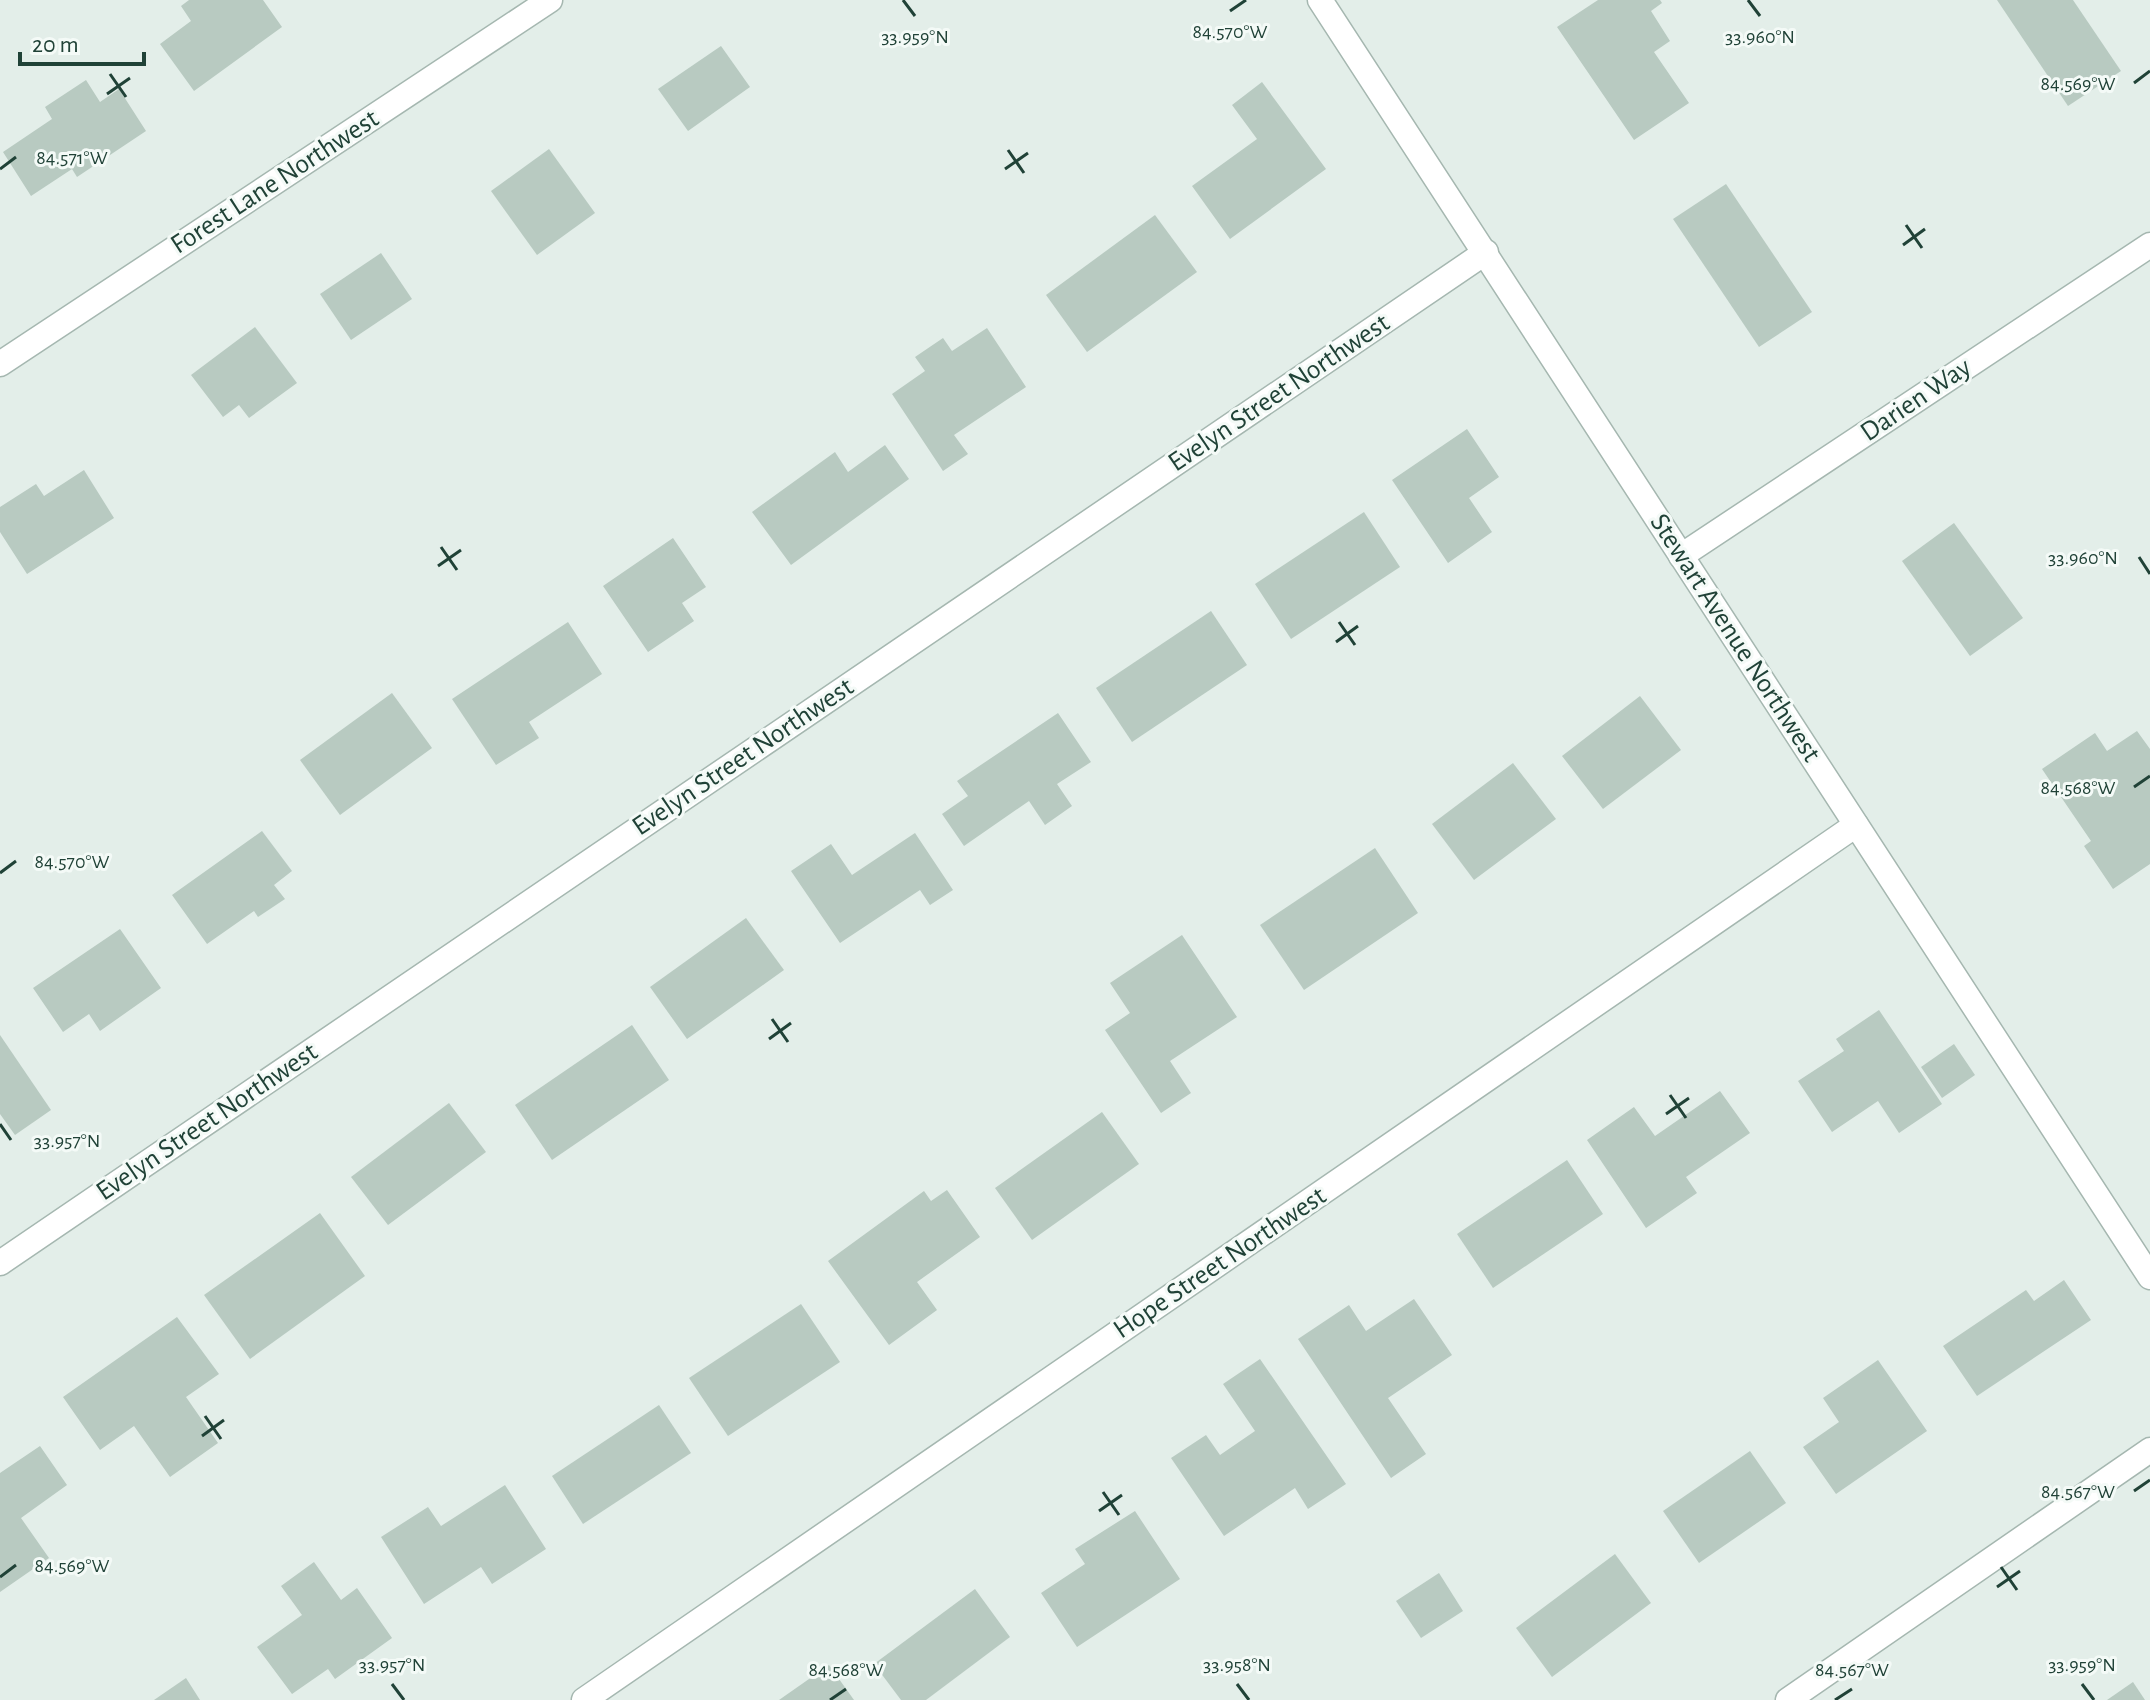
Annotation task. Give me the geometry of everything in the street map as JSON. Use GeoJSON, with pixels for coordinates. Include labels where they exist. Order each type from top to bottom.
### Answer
{"type":"FeatureCollection","features":[{"type":"Feature","properties":{"kind":"street","name":"Forest Lane Northwest"},"geometry":{"type":"LineString","coordinates":[[0,364],[550,0]]}},
{"type":"Feature","properties":{"kind":"street","name":"Stewart Avenue Northwest"},"geometry":{"type":"LineString","coordinates":[[1320,0],[2150,1277]]}},
{"type":"Feature","properties":{"kind":"street","name":"Darien Way"},"geometry":{"type":"LineString","coordinates":[[1681,556],[2150,245]]}},
{"type":"Feature","properties":{"kind":"street","name":"Evelyn Street Northwest"},"geometry":{"type":"LineString","coordinates":[[0,1263],[1486,252]]}},
{"type":"Feature","properties":{"kind":"street","name":"Hope Street Northwest"},"geometry":{"type":"LineString","coordinates":[[584,1700],[1856,825]]}},
{"type":"Feature","properties":{"kind":"street"},"geometry":{"type":"LineString","coordinates":[[1788,1700],[2150,1450]]}},
{"type":"Feature","properties":{"kind":"building"},"geometry":{"type":"Polygon","coordinates":[[[189,0],[263,0],[282,27],[194,91],[160,44],[191,21],[181,6],[189,0]]]}},
{"type":"Feature","properties":{"kind":"building"},"geometry":{"type":"Polygon","coordinates":[[[1598,0],[1660,0],[1662,3],[1651,11],[1670,41],[1654,52],[1689,103],[1634,140],[1557,27],[1598,0]]]}},
{"type":"Feature","properties":{"kind":"building"},"geometry":{"type":"Polygon","coordinates":[[[1997,0],[2073,0],[2121,71],[2068,106],[1997,0]]]}},
{"type":"Feature","properties":{"kind":"building"},"geometry":{"type":"Polygon","coordinates":[[[721,46],[750,87],[688,131],[658,89],[721,46]]]}},
{"type":"Feature","properties":{"kind":"building"},"geometry":{"type":"Polygon","coordinates":[[[86,80],[100,102],[119,89],[146,131],[77,177],[72,169],[31,196],[3,152],[52,119],[45,107],[86,80]]]}},
{"type":"Feature","properties":{"kind":"building"},"geometry":{"type":"Polygon","coordinates":[[[1262,82],[1326,169],[1230,239],[1192,186],[1257,139],[1232,105],[1262,82]]]}},
{"type":"Feature","properties":{"kind":"building"},"geometry":{"type":"Polygon","coordinates":[[[549,149],[595,213],[537,255],[491,191],[549,149]]]}},
{"type":"Feature","properties":{"kind":"building"},"geometry":{"type":"Polygon","coordinates":[[[1726,184],[1812,312],[1759,347],[1673,219],[1726,184]]]}},
{"type":"Feature","properties":{"kind":"building"},"geometry":{"type":"Polygon","coordinates":[[[1155,215],[1197,272],[1087,352],[1046,295],[1155,215]]]}},
{"type":"Feature","properties":{"kind":"building"},"geometry":{"type":"Polygon","coordinates":[[[381,253],[412,299],[351,340],[320,294],[381,253]]]}},
{"type":"Feature","properties":{"kind":"building"},"geometry":{"type":"Polygon","coordinates":[[[255,327],[297,383],[249,418],[239,405],[223,417],[191,375],[255,327]]]}},
{"type":"Feature","properties":{"kind":"building"},"geometry":{"type":"Polygon","coordinates":[[[987,328],[1026,387],[954,435],[968,454],[943,471],[892,394],[925,371],[915,357],[943,338],[952,351],[987,328]]]}},
{"type":"Feature","properties":{"kind":"building"},"geometry":{"type":"Polygon","coordinates":[[[1467,429],[1499,477],[1469,498],[1492,532],[1448,563],[1392,480],[1467,429]]]}},
{"type":"Feature","properties":{"kind":"building"},"geometry":{"type":"Polygon","coordinates":[[[885,445],[909,479],[791,565],[752,512],[835,452],[848,472],[885,445]]]}},
{"type":"Feature","properties":{"kind":"building"},"geometry":{"type":"Polygon","coordinates":[[[84,470],[114,518],[27,574],[0,532],[0,507],[36,484],[44,496],[84,470]]]}},
{"type":"Feature","properties":{"kind":"building"},"geometry":{"type":"Polygon","coordinates":[[[1364,512],[1400,567],[1291,639],[1255,584],[1364,512]]]}},
{"type":"Feature","properties":{"kind":"building"},"geometry":{"type":"Polygon","coordinates":[[[1954,523],[2023,618],[1970,656],[1902,561],[1954,523]]]}},
{"type":"Feature","properties":{"kind":"building"},"geometry":{"type":"Polygon","coordinates":[[[673,538],[706,587],[682,603],[694,621],[648,652],[603,586],[673,538]]]}},
{"type":"Feature","properties":{"kind":"building"},"geometry":{"type":"Polygon","coordinates":[[[1211,611],[1247,665],[1132,742],[1096,688],[1211,611]]]}},
{"type":"Feature","properties":{"kind":"building"},"geometry":{"type":"Polygon","coordinates":[[[568,622],[602,674],[529,722],[539,738],[496,765],[452,699],[568,622]]]}},
{"type":"Feature","properties":{"kind":"building"},"geometry":{"type":"Polygon","coordinates":[[[392,693],[432,748],[340,815],[300,760],[392,693]]]}},
{"type":"Feature","properties":{"kind":"building"},"geometry":{"type":"Polygon","coordinates":[[[1640,696],[1681,750],[1603,809],[1562,756],[1640,696]]]}},
{"type":"Feature","properties":{"kind":"building"},"geometry":{"type":"Polygon","coordinates":[[[1058,713],[1091,762],[1057,784],[1072,806],[1045,825],[1029,801],[964,846],[942,814],[968,796],[957,781],[1058,713]]]}},
{"type":"Feature","properties":{"kind":"building"},"geometry":{"type":"Polygon","coordinates":[[[2137,731],[2150,749],[2150,864],[2113,889],[2084,846],[2091,841],[2042,769],[2095,733],[2107,751],[2137,731]]]}},
{"type":"Feature","properties":{"kind":"building"},"geometry":{"type":"Polygon","coordinates":[[[1513,763],[1556,819],[1474,880],[1432,824],[1513,763]]]}},
{"type":"Feature","properties":{"kind":"building"},"geometry":{"type":"Polygon","coordinates":[[[262,831],[292,871],[274,885],[285,899],[258,917],[254,911],[207,944],[172,895],[262,831]]]}},
{"type":"Feature","properties":{"kind":"building"},"geometry":{"type":"Polygon","coordinates":[[[915,833],[953,890],[930,905],[920,890],[840,943],[791,871],[831,844],[852,875],[915,833]]]}},
{"type":"Feature","properties":{"kind":"building"},"geometry":{"type":"Polygon","coordinates":[[[1375,848],[1418,913],[1304,990],[1260,925],[1375,848]]]}},
{"type":"Feature","properties":{"kind":"building"},"geometry":{"type":"Polygon","coordinates":[[[746,918],[784,970],[687,1039],[650,987],[746,918]]]}},
{"type":"Feature","properties":{"kind":"building"},"geometry":{"type":"Polygon","coordinates":[[[120,929],[161,988],[100,1031],[89,1014],[63,1032],[33,988],[120,929]]]}},
{"type":"Feature","properties":{"kind":"building"},"geometry":{"type":"Polygon","coordinates":[[[1182,935],[1237,1017],[1170,1061],[1191,1093],[1161,1113],[1105,1030],[1130,1013],[1110,983],[1182,935]]]}},
{"type":"Feature","properties":{"kind":"building"},"geometry":{"type":"Polygon","coordinates":[[[1879,1010],[1942,1104],[1899,1133],[1878,1101],[1832,1132],[1798,1081],[1844,1051],[1836,1039],[1879,1010]]]}},
{"type":"Feature","properties":{"kind":"building"},"geometry":{"type":"Polygon","coordinates":[[[632,1025],[669,1080],[552,1160],[515,1105],[632,1025]]]}},
{"type":"Feature","properties":{"kind":"building"},"geometry":{"type":"Polygon","coordinates":[[[0,1035],[51,1110],[15,1135],[0,1114],[0,1035]]]}},
{"type":"Feature","properties":{"kind":"building"},"geometry":{"type":"Polygon","coordinates":[[[1954,1044],[1975,1075],[1942,1098],[1921,1067],[1954,1044]]]}},
{"type":"Feature","properties":{"kind":"building"},"geometry":{"type":"Polygon","coordinates":[[[1720,1091],[1750,1133],[1686,1177],[1697,1193],[1646,1228],[1587,1140],[1634,1107],[1655,1136],[1720,1091]]]}},
{"type":"Feature","properties":{"kind":"building"},"geometry":{"type":"Polygon","coordinates":[[[449,1103],[486,1152],[388,1225],[351,1177],[449,1103]]]}},
{"type":"Feature","properties":{"kind":"building"},"geometry":{"type":"Polygon","coordinates":[[[1102,1112],[1139,1164],[1032,1240],[995,1188],[1102,1112]]]}},
{"type":"Feature","properties":{"kind":"building"},"geometry":{"type":"Polygon","coordinates":[[[1567,1160],[1603,1214],[1493,1288],[1457,1234],[1567,1160]]]}},
{"type":"Feature","properties":{"kind":"building"},"geometry":{"type":"Polygon","coordinates":[[[947,1190],[980,1237],[917,1282],[937,1310],[889,1345],[828,1261],[924,1191],[931,1201],[947,1190]]]}},
{"type":"Feature","properties":{"kind":"building"},"geometry":{"type":"Polygon","coordinates":[[[320,1213],[365,1276],[250,1359],[204,1295],[320,1213]]]}},
{"type":"Feature","properties":{"kind":"building"},"geometry":{"type":"Polygon","coordinates":[[[2064,1280],[2091,1320],[1977,1396],[1943,1346],[2026,1290],[2034,1301],[2064,1280]]]}},
{"type":"Feature","properties":{"kind":"building"},"geometry":{"type":"Polygon","coordinates":[[[1414,1299],[1452,1355],[1388,1398],[1426,1454],[1391,1478],[1298,1339],[1349,1305],[1366,1331],[1414,1299]]]}},
{"type":"Feature","properties":{"kind":"building"},"geometry":{"type":"Polygon","coordinates":[[[801,1304],[840,1362],[728,1436],[689,1378],[801,1304]]]}},
{"type":"Feature","properties":{"kind":"building"},"geometry":{"type":"Polygon","coordinates":[[[177,1317],[219,1374],[186,1397],[218,1443],[170,1477],[134,1426],[100,1450],[63,1397],[177,1317]]]}},
{"type":"Feature","properties":{"kind":"building"},"geometry":{"type":"Polygon","coordinates":[[[1260,1359],[1346,1484],[1308,1509],[1295,1488],[1224,1536],[1171,1458],[1206,1435],[1220,1455],[1255,1431],[1223,1384],[1260,1359]]]}},
{"type":"Feature","properties":{"kind":"building"},"geometry":{"type":"Polygon","coordinates":[[[1878,1360],[1927,1431],[1836,1494],[1803,1447],[1839,1422],[1823,1398],[1878,1360]]]}},
{"type":"Feature","properties":{"kind":"building"},"geometry":{"type":"Polygon","coordinates":[[[659,1405],[691,1453],[583,1524],[552,1476],[659,1405]]]}},
{"type":"Feature","properties":{"kind":"building"},"geometry":{"type":"Polygon","coordinates":[[[40,1446],[67,1485],[21,1518],[49,1558],[0,1592],[0,1473],[40,1446]]]}},
{"type":"Feature","properties":{"kind":"building"},"geometry":{"type":"Polygon","coordinates":[[[1750,1451],[1786,1503],[1699,1563],[1663,1511],[1750,1451]]]}},
{"type":"Feature","properties":{"kind":"building"},"geometry":{"type":"Polygon","coordinates":[[[505,1485],[546,1549],[492,1584],[481,1567],[424,1604],[381,1537],[428,1507],[441,1526],[505,1485]]]}},
{"type":"Feature","properties":{"kind":"building"},"geometry":{"type":"Polygon","coordinates":[[[1135,1511],[1180,1579],[1077,1647],[1041,1593],[1085,1564],[1075,1549],[1135,1511]]]}},
{"type":"Feature","properties":{"kind":"building"},"geometry":{"type":"Polygon","coordinates":[[[1615,1554],[1651,1603],[1552,1677],[1516,1628],[1615,1554]]]}},
{"type":"Feature","properties":{"kind":"building"},"geometry":{"type":"Polygon","coordinates":[[[314,1562],[341,1600],[357,1588],[392,1638],[335,1679],[328,1669],[292,1694],[257,1647],[302,1615],[281,1586],[314,1562]]]}},
{"type":"Feature","properties":{"kind":"building"},"geometry":{"type":"Polygon","coordinates":[[[1439,1573],[1463,1611],[1421,1638],[1396,1601],[1439,1573]]]}},
{"type":"Feature","properties":{"kind":"building"},"geometry":{"type":"Polygon","coordinates":[[[975,1589],[1010,1637],[926,1700],[901,1700],[874,1664],[975,1589]]]}},
{"type":"Feature","properties":{"kind":"building"},"geometry":{"type":"Polygon","coordinates":[[[829,1665],[854,1700],[779,1700],[829,1665]]]}},
{"type":"Feature","properties":{"kind":"building"},"geometry":{"type":"Polygon","coordinates":[[[186,1678],[200,1700],[154,1700],[186,1678]]]}},
{"type":"Feature","properties":{"kind":"building"},"geometry":{"type":"Polygon","coordinates":[[[2133,1682],[2145,1700],[2107,1700],[2133,1682]]]}}]}
